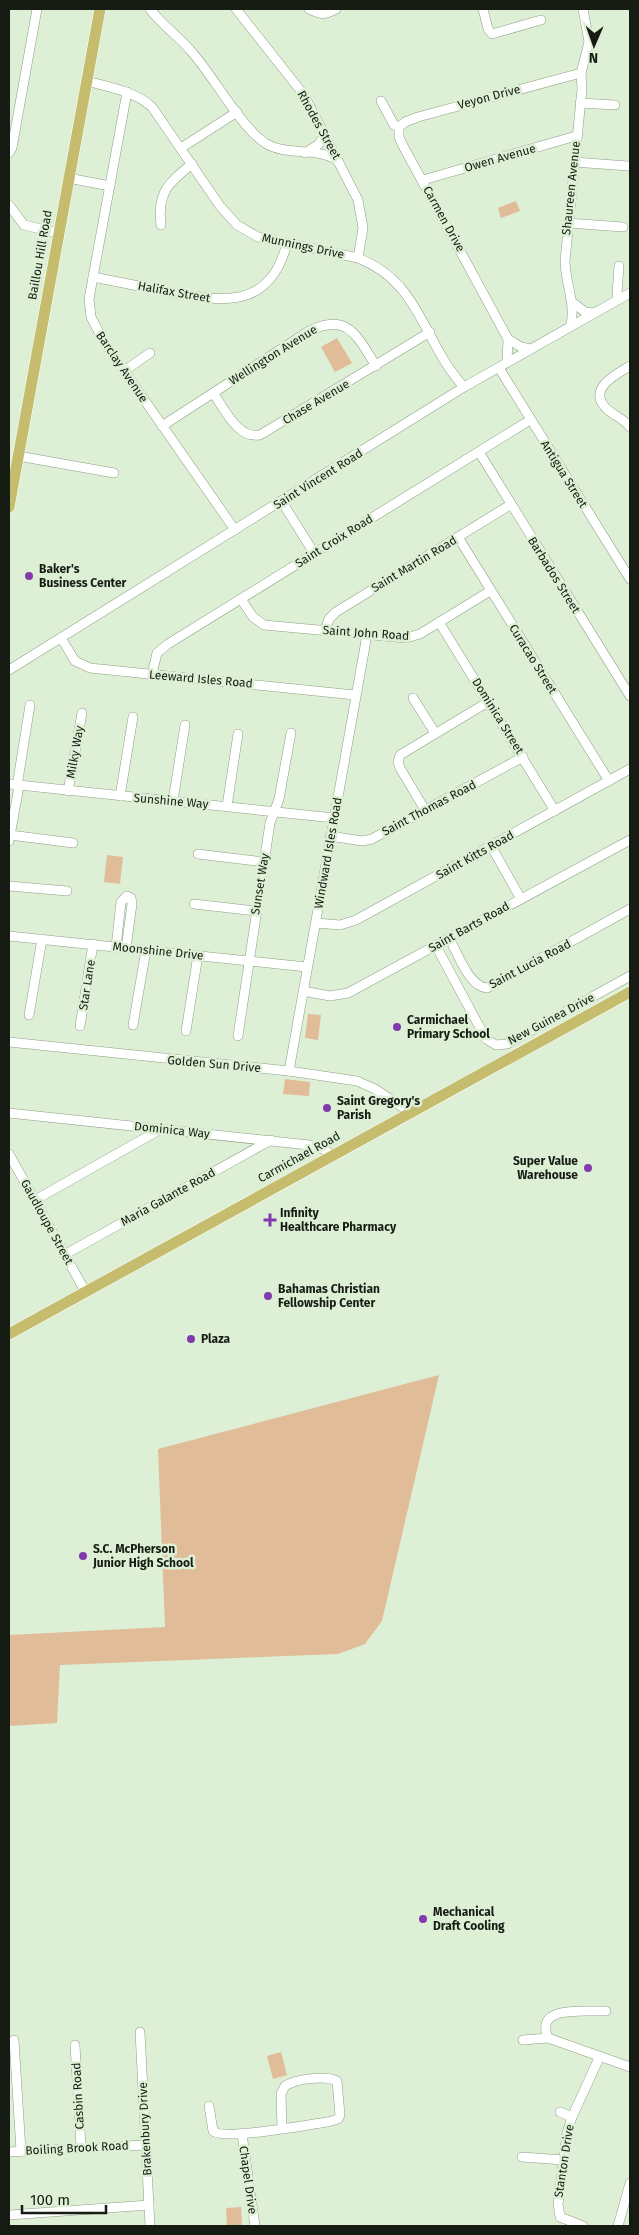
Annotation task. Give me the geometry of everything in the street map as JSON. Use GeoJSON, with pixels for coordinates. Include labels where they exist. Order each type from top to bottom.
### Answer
{"type":"FeatureCollection","features":[{"type":"Feature","properties":{"kind":"main road","name":"Baillou Hill Road"},"geometry":{"type":"LineString","coordinates":[[9,507],[100,9]]}},
{"type":"Feature","properties":{"kind":"main road","name":"Carmichael Road"},"geometry":{"type":"LineString","coordinates":[[9,1334],[630,992]]}},
{"type":"Feature","properties":{"kind":"street"},"geometry":{"type":"LineString","coordinates":[[9,153],[12,148],[38,9]]}},
{"type":"Feature","properties":{"kind":"street","name":"Rhodes Street"},"geometry":{"type":"LineString","coordinates":[[150,9],[191,50],[216,80],[237,112],[265,142],[286,151],[329,156],[340,162]]}},
{"type":"Feature","properties":{"kind":"street","name":"Rhodes Street"},"geometry":{"type":"LineString","coordinates":[[236,9],[292,80],[326,134],[340,162],[358,200],[362,214],[362,237],[358,258]]}},
{"type":"Feature","properties":{"kind":"street"},"geometry":{"type":"LineString","coordinates":[[309,9],[326,15],[336,9]]}},
{"type":"Feature","properties":{"kind":"street"},"geometry":{"type":"LineString","coordinates":[[483,9],[488,29],[494,34],[542,20]]}},
{"type":"Feature","properties":{"kind":"street","name":"Shaureen Avenue"},"geometry":{"type":"LineString","coordinates":[[570,327],[573,314],[572,302],[565,271],[581,73],[588,42],[583,9]]}},
{"type":"Feature","properties":{"kind":"street","name":"Veyon Drive"},"geometry":{"type":"LineString","coordinates":[[399,127],[405,122],[418,117],[581,73]]}},
{"type":"Feature","properties":{"kind":"street","name":"Munnings Drive"},"geometry":{"type":"LineString","coordinates":[[86,82],[127,92],[140,98],[156,112],[220,206],[237,225],[258,237],[358,258],[382,270],[398,284],[416,307],[444,361],[464,387]]}},
{"type":"Feature","properties":{"kind":"street","name":"Barclay Avenue"},"geometry":{"type":"LineString","coordinates":[[127,92],[89,299],[91,317],[100,335],[124,371],[235,530]]}},
{"type":"Feature","properties":{"kind":"street","name":"Carmen Drive"},"geometry":{"type":"LineString","coordinates":[[381,101],[394,125],[399,127],[399,137],[402,144],[508,339]]}},
{"type":"Feature","properties":{"kind":"street"},"geometry":{"type":"LineString","coordinates":[[580,103],[615,105]]}},
{"type":"Feature","properties":{"kind":"street"},"geometry":{"type":"LineString","coordinates":[[182,148],[237,112]]}},
{"type":"Feature","properties":{"kind":"street"},"geometry":{"type":"LineString","coordinates":[[305,153],[319,144],[326,134]]}},
{"type":"Feature","properties":{"kind":"street","name":"Owen Avenue"},"geometry":{"type":"LineString","coordinates":[[423,180],[576,136]]}},
{"type":"Feature","properties":{"kind":"street"},"geometry":{"type":"LineString","coordinates":[[574,162],[628,166]]}},
{"type":"Feature","properties":{"kind":"street"},"geometry":{"type":"LineString","coordinates":[[161,225],[160,208],[163,194],[174,179],[192,164]]}},
{"type":"Feature","properties":{"kind":"street"},"geometry":{"type":"LineString","coordinates":[[68,178],[110,186]]}},
{"type":"Feature","properties":{"kind":"street"},"geometry":{"type":"LineString","coordinates":[[9,205],[24,225],[58,233]]}},
{"type":"Feature","properties":{"kind":"street"},"geometry":{"type":"LineString","coordinates":[[568,222],[623,227]]}},
{"type":"Feature","properties":{"kind":"street","name":"Halifax Street"},"geometry":{"type":"LineString","coordinates":[[93,277],[204,298],[229,300],[246,296],[267,282],[280,264],[287,243]]}},
{"type":"Feature","properties":{"kind":"street"},"geometry":{"type":"LineString","coordinates":[[619,266],[617,294],[619,299]]}},
{"type":"Feature","properties":{"kind":"street","name":"Saint Vincent Road"},"geometry":{"type":"LineString","coordinates":[[9,670],[282,502],[464,387],[630,293]]}},
{"type":"Feature","properties":{"kind":"street"},"geometry":{"type":"LineString","coordinates":[[572,302],[585,312],[594,313]]}},
{"type":"Feature","properties":{"kind":"street","name":"Wellington Avenue"},"geometry":{"type":"LineString","coordinates":[[162,426],[309,331],[330,324],[342,325],[350,329],[376,366]]}},
{"type":"Feature","properties":{"kind":"street","name":"Chase Avenue"},"geometry":{"type":"LineString","coordinates":[[213,393],[241,432],[256,436],[266,432],[430,332]]}},
{"type":"Feature","properties":{"kind":"street"},"geometry":{"type":"LineString","coordinates":[[508,339],[530,349]]}},
{"type":"Feature","properties":{"kind":"street"},"geometry":{"type":"LineString","coordinates":[[507,362],[508,339]]}},
{"type":"Feature","properties":{"kind":"street"},"geometry":{"type":"LineString","coordinates":[[124,371],[150,353]]}},
{"type":"Feature","properties":{"kind":"street"},"geometry":{"type":"LineString","coordinates":[[630,366],[606,380],[601,395],[607,409],[630,427]]}},
{"type":"Feature","properties":{"kind":"street","name":"Antigua Street"},"geometry":{"type":"LineString","coordinates":[[498,368],[630,579]]}},
{"type":"Feature","properties":{"kind":"street","name":"Saint Croix Road"},"geometry":{"type":"LineString","coordinates":[[152,674],[155,657],[163,647],[530,420]]}},
{"type":"Feature","properties":{"kind":"street","name":"Barbados Street"},"geometry":{"type":"LineString","coordinates":[[479,452],[510,505],[630,696]]}},
{"type":"Feature","properties":{"kind":"street"},"geometry":{"type":"LineString","coordinates":[[18,456],[114,473]]}},
{"type":"Feature","properties":{"kind":"street"},"geometry":{"type":"LineString","coordinates":[[282,502],[314,553]]}},
{"type":"Feature","properties":{"kind":"street","name":"Saint Martin Road"},"geometry":{"type":"LineString","coordinates":[[325,630],[329,619],[336,612],[510,505]]}},
{"type":"Feature","properties":{"kind":"street","name":"Curacao Street"},"geometry":{"type":"LineString","coordinates":[[458,537],[609,780]]}},
{"type":"Feature","properties":{"kind":"street","name":"Saint John Road"},"geometry":{"type":"LineString","coordinates":[[241,599],[252,617],[261,624],[410,638],[490,591]]}},
{"type":"Feature","properties":{"kind":"street","name":"Dominica Street"},"geometry":{"type":"LineString","coordinates":[[439,622],[556,811]]}},
{"type":"Feature","properties":{"kind":"street","name":"Windward Isles Road"},"geometry":{"type":"LineString","coordinates":[[289,1071],[367,635]]}},
{"type":"Feature","properties":{"kind":"street","name":"Leeward Isles Road"},"geometry":{"type":"LineString","coordinates":[[61,638],[75,661],[85,667],[355,695]]}},
{"type":"Feature","properties":{"kind":"street"},"geometry":{"type":"LineString","coordinates":[[412,698],[435,733]]}},
{"type":"Feature","properties":{"kind":"street"},"geometry":{"type":"LineString","coordinates":[[425,810],[400,768],[398,760],[402,753],[488,702]]}},
{"type":"Feature","properties":{"kind":"street"},"geometry":{"type":"LineString","coordinates":[[30,705],[13,785],[9,838],[73,842]]}},
{"type":"Feature","properties":{"kind":"street","name":"Milky Way"},"geometry":{"type":"LineString","coordinates":[[68,791],[82,713]]}},
{"type":"Feature","properties":{"kind":"street"},"geometry":{"type":"LineString","coordinates":[[120,796],[133,717]]}},
{"type":"Feature","properties":{"kind":"street"},"geometry":{"type":"LineString","coordinates":[[173,801],[185,725]]}},
{"type":"Feature","properties":{"kind":"street","name":"Sunset Way"},"geometry":{"type":"LineString","coordinates":[[238,1036],[270,823],[279,798],[291,733]]}},
{"type":"Feature","properties":{"kind":"street"},"geometry":{"type":"LineString","coordinates":[[227,806],[238,734]]}},
{"type":"Feature","properties":{"kind":"street","name":"Saint Thomas Road"},"geometry":{"type":"LineString","coordinates":[[330,836],[362,841],[370,840],[523,757]]}},
{"type":"Feature","properties":{"kind":"street","name":"Saint Kitts Road"},"geometry":{"type":"LineString","coordinates":[[316,923],[340,925],[352,922],[630,769]]}},
{"type":"Feature","properties":{"kind":"street","name":"Sunshine Way"},"geometry":{"type":"LineString","coordinates":[[13,785],[334,818]]}},
{"type":"Feature","properties":{"kind":"street","name":"Saint Barts Road"},"geometry":{"type":"LineString","coordinates":[[303,992],[330,996],[342,995],[630,840]]}},
{"type":"Feature","properties":{"kind":"street"},"geometry":{"type":"LineString","coordinates":[[491,846],[521,899]]}},
{"type":"Feature","properties":{"kind":"street"},"geometry":{"type":"LineString","coordinates":[[198,854],[264,862]]}},
{"type":"Feature","properties":{"kind":"street"},"geometry":{"type":"LineString","coordinates":[[9,886],[67,890]]}},
{"type":"Feature","properties":{"kind":"street"},"geometry":{"type":"LineString","coordinates":[[116,947],[121,902],[127,896],[131,898],[132,904],[126,948]]}},
{"type":"Feature","properties":{"kind":"street"},"geometry":{"type":"LineString","coordinates":[[194,904],[256,910]]}},
{"type":"Feature","properties":{"kind":"street","name":"Saint Lucia Road"},"geometry":{"type":"LineString","coordinates":[[449,938],[472,980],[487,988],[630,909]]}},
{"type":"Feature","properties":{"kind":"street","name":"Moonshine Drive"},"geometry":{"type":"LineString","coordinates":[[9,936],[307,968]]}},
{"type":"Feature","properties":{"kind":"street"},"geometry":{"type":"LineString","coordinates":[[29,1014],[42,939]]}},
{"type":"Feature","properties":{"kind":"street","name":"Star Lane"},"geometry":{"type":"LineString","coordinates":[[80,1026],[93,944]]}},
{"type":"Feature","properties":{"kind":"street","name":"New Guinea Drive"},"geometry":{"type":"LineString","coordinates":[[436,946],[487,1041],[500,1046],[630,976]]}},
{"type":"Feature","properties":{"kind":"street"},"geometry":{"type":"LineString","coordinates":[[133,1025],[146,950]]}},
{"type":"Feature","properties":{"kind":"street"},"geometry":{"type":"LineString","coordinates":[[186,1031],[198,955]]}},
{"type":"Feature","properties":{"kind":"street","name":"Golden Sun Drive"},"geometry":{"type":"LineString","coordinates":[[9,1042],[289,1071],[356,1081],[375,1089],[410,1112]]}},
{"type":"Feature","properties":{"kind":"street"},"geometry":{"type":"LineString","coordinates":[[510,1042],[517,1054]]}},
{"type":"Feature","properties":{"kind":"street","name":"Dominica Way"},"geometry":{"type":"LineString","coordinates":[[9,1113],[312,1145],[333,1155]]}},
{"type":"Feature","properties":{"kind":"street"},"geometry":{"type":"LineString","coordinates":[[35,1200],[162,1130]]}},
{"type":"Feature","properties":{"kind":"street","name":"Maria Galante Road"},"geometry":{"type":"LineString","coordinates":[[64,1255],[271,1140]]}},
{"type":"Feature","properties":{"kind":"street","name":"Gaudloupe Street"},"geometry":{"type":"LineString","coordinates":[[9,1154],[84,1291]]}},
{"type":"Feature","properties":{"kind":"street"},"geometry":{"type":"LineString","coordinates":[[548,2038],[546,2025],[548,2017],[556,2013],[606,2011]]}},
{"type":"Feature","properties":{"kind":"street","name":"Brakenbury Drive"},"geometry":{"type":"LineString","coordinates":[[140,2032],[150,2226]]}},
{"type":"Feature","properties":{"kind":"street"},"geometry":{"type":"LineString","coordinates":[[523,2040],[548,2038],[630,2067]]}},
{"type":"Feature","properties":{"kind":"street"},"geometry":{"type":"LineString","coordinates":[[14,2040],[20,2151]]}},
{"type":"Feature","properties":{"kind":"street","name":"Casbin Road"},"geometry":{"type":"LineString","coordinates":[[75,2045],[81,2147]]}},
{"type":"Feature","properties":{"kind":"street","name":"Stanton Drive"},"geometry":{"type":"LineString","coordinates":[[583,2226],[560,2217],[558,2204],[563,2160],[572,2118],[600,2056]]}},
{"type":"Feature","properties":{"kind":"street"},"geometry":{"type":"LineString","coordinates":[[209,2106],[215,2133],[223,2135],[242,2134],[282,2128],[338,2119],[340,2115],[337,2082],[324,2079],[294,2082],[285,2086],[281,2094],[282,2128]]}},
{"type":"Feature","properties":{"kind":"street"},"geometry":{"type":"LineString","coordinates":[[560,2112],[572,2118]]}},
{"type":"Feature","properties":{"kind":"street","name":"Chapel Drive"},"geometry":{"type":"LineString","coordinates":[[242,2134],[255,2226]]}},
{"type":"Feature","properties":{"kind":"street","name":"Boiling Brook Road"},"geometry":{"type":"LineString","coordinates":[[9,2152],[145,2145]]}},
{"type":"Feature","properties":{"kind":"street"},"geometry":{"type":"LineString","coordinates":[[522,2157],[563,2160]]}},
{"type":"Feature","properties":{"kind":"street"},"geometry":{"type":"LineString","coordinates":[[618,2226],[630,2183]]}},
{"type":"Feature","properties":{"kind":"street"},"geometry":{"type":"LineString","coordinates":[[9,2215],[149,2206]]}},
{"type":"Feature","properties":{"kind":"shaded area"},"geometry":{"type":"Polygon","coordinates":[[[516,201],[520,211],[501,218],[498,208],[516,201]]]}},
{"type":"Feature","properties":{"kind":"shaded area"},"geometry":{"type":"Polygon","coordinates":[[[337,338],[352,363],[335,372],[321,347],[337,338]]]}},
{"type":"Feature","properties":{"kind":"shaded area"},"geometry":{"type":"Polygon","coordinates":[[[107,855],[123,857],[120,884],[104,882],[107,855]]]}},
{"type":"Feature","properties":{"kind":"shaded area"},"geometry":{"type":"Polygon","coordinates":[[[308,1014],[321,1015],[318,1040],[305,1038],[308,1014]]]}},
{"type":"Feature","properties":{"kind":"shaded area"},"geometry":{"type":"Polygon","coordinates":[[[285,1079],[310,1082],[309,1096],[283,1094],[285,1079]]]}},
{"type":"Feature","properties":{"kind":"shaded area"},"geometry":{"type":"Polygon","coordinates":[[[439,1375],[382,1621],[365,1644],[338,1654],[60,1665],[57,1723],[9,1726],[9,1635],[165,1627],[158,1449],[439,1375]]]}},
{"type":"Feature","properties":{"kind":"shaded area"},"geometry":{"type":"Polygon","coordinates":[[[281,2052],[287,2075],[273,2079],[267,2056],[281,2052]]]}},
{"type":"Feature","properties":{"kind":"shaded area"},"geometry":{"type":"Polygon","coordinates":[[[241,2207],[242,2226],[227,2226],[226,2208],[241,2207]]]}},
{"type":"Feature","properties":{"kind":"place","name":"Baker's Business Center"},"geometry":{"type":"Point","coordinates":[29,576]}},
{"type":"Feature","properties":{"kind":"place","name":"Carmichael Primary School"},"geometry":{"type":"Point","coordinates":[397,1027]}},
{"type":"Feature","properties":{"kind":"place","name":"Saint Gregory's Parish"},"geometry":{"type":"Point","coordinates":[327,1108]}},
{"type":"Feature","properties":{"kind":"place","name":"Super Value Warehouse"},"geometry":{"type":"Point","coordinates":[588,1168]}},
{"type":"Feature","properties":{"kind":"place","name":"Infinity Healthcare Pharmacy"},"geometry":{"type":"Point","coordinates":[270,1220]}},
{"type":"Feature","properties":{"kind":"place","name":"Bahamas Christian Fellowship Center"},"geometry":{"type":"Point","coordinates":[268,1296]}},
{"type":"Feature","properties":{"kind":"place","name":"Plaza"},"geometry":{"type":"Point","coordinates":[191,1339]}},
{"type":"Feature","properties":{"kind":"place","name":"S.C. McPherson Junior High School"},"geometry":{"type":"Point","coordinates":[83,1556]}},
{"type":"Feature","properties":{"kind":"place","name":"Mechanical Draft Cooling"},"geometry":{"type":"Point","coordinates":[423,1919]}}]}
